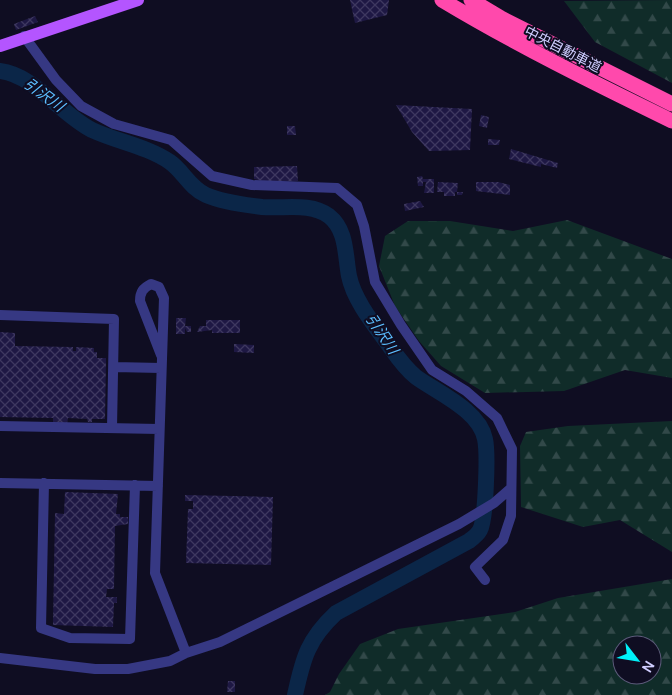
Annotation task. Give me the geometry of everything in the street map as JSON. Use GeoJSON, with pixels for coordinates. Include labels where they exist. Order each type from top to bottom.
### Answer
{"type":"FeatureCollection","features":[{"type":"Feature","properties":{"kind":"highway","name":"中央自動車道"},"geometry":{"type":"LineString","coordinates":[[442,0],[536,53],[672,121]]}},
{"type":"Feature","properties":{"kind":"highway","name":"中央自動車道"},"geometry":{"type":"LineString","coordinates":[[471,0],[501,18],[672,104]]}},
{"type":"Feature","properties":{"kind":"main road"},"geometry":{"type":"LineString","coordinates":[[0,46],[24,36],[138,0]]}},
{"type":"Feature","properties":{"kind":"street"},"geometry":{"type":"LineString","coordinates":[[24,36],[56,80],[81,106],[114,124],[170,140],[212,176],[252,185],[337,188],[357,205],[364,226],[374,282],[401,325],[432,370],[466,391],[497,418],[512,449],[511,516],[503,540],[475,567],[485,580]]}},
{"type":"Feature","properties":{"kind":"street"},"geometry":{"type":"LineString","coordinates":[[161,355],[140,301],[140,294],[150,284],[159,287],[164,298],[155,573],[186,653]]}},
{"type":"Feature","properties":{"kind":"street"},"geometry":{"type":"LineString","coordinates":[[0,315],[114,319],[112,428]]}},
{"type":"Feature","properties":{"kind":"street"},"geometry":{"type":"LineString","coordinates":[[114,367],[161,368]]}},
{"type":"Feature","properties":{"kind":"street"},"geometry":{"type":"LineString","coordinates":[[0,426],[159,429]]}},
{"type":"Feature","properties":{"kind":"street"},"geometry":{"type":"LineString","coordinates":[[0,483],[158,486]]}},
{"type":"Feature","properties":{"kind":"street"},"geometry":{"type":"LineString","coordinates":[[44,484],[41,628],[70,638],[130,639],[134,485]]}},
{"type":"Feature","properties":{"kind":"street"},"geometry":{"type":"LineString","coordinates":[[0,658],[95,669],[128,669],[170,661],[186,653],[220,642],[459,524],[494,503],[510,489]]}},
{"type":"Feature","properties":{"kind":"green space"},"geometry":{"type":"Polygon","coordinates":[[[672,0],[672,83],[595,42],[564,1],[672,0]]]}},
{"type":"Feature","properties":{"kind":"green space"},"geometry":{"type":"Polygon","coordinates":[[[567,220],[672,259],[672,378],[625,370],[564,391],[485,393],[441,366],[419,341],[395,306],[379,266],[385,236],[408,221],[450,221],[513,231],[567,220]]]}},
{"type":"Feature","properties":{"kind":"green space"},"geometry":{"type":"Polygon","coordinates":[[[672,421],[672,552],[620,520],[583,527],[521,507],[520,446],[526,432],[568,426],[672,421]]]}},
{"type":"Feature","properties":{"kind":"green space"},"geometry":{"type":"Polygon","coordinates":[[[672,579],[672,695],[325,695],[330,692],[339,674],[360,644],[398,629],[515,612],[558,598],[672,579]]]}},
{"type":"Feature","properties":{"kind":"building"},"geometry":{"type":"Polygon","coordinates":[[[350,0],[389,0],[387,15],[355,23],[350,0]]]}},
{"type":"Feature","properties":{"kind":"building"},"geometry":{"type":"Polygon","coordinates":[[[35,16],[38,22],[16,30],[14,24],[35,16]]]}},
{"type":"Feature","properties":{"kind":"building"},"geometry":{"type":"Polygon","coordinates":[[[396,105],[472,109],[470,150],[429,151],[412,132],[396,105]]]}},
{"type":"Feature","properties":{"kind":"building"},"geometry":{"type":"Polygon","coordinates":[[[481,115],[489,117],[487,128],[479,126],[481,115]]]}},
{"type":"Feature","properties":{"kind":"building"},"geometry":{"type":"Polygon","coordinates":[[[287,126],[295,126],[296,135],[287,135],[287,126]]]}},
{"type":"Feature","properties":{"kind":"building"},"geometry":{"type":"Polygon","coordinates":[[[488,139],[500,140],[499,145],[488,145],[488,139]]]}},
{"type":"Feature","properties":{"kind":"building"},"geometry":{"type":"Polygon","coordinates":[[[511,149],[558,163],[557,168],[541,164],[541,167],[509,159],[511,149]]]}},
{"type":"Feature","properties":{"kind":"building"},"geometry":{"type":"Polygon","coordinates":[[[297,166],[298,181],[267,182],[254,179],[254,167],[297,166]]]}},
{"type":"Feature","properties":{"kind":"building"},"geometry":{"type":"Polygon","coordinates":[[[422,176],[423,179],[434,179],[434,193],[424,193],[426,182],[423,182],[423,186],[418,186],[417,177],[422,176]]]}},
{"type":"Feature","properties":{"kind":"building"},"geometry":{"type":"Polygon","coordinates":[[[438,182],[458,183],[455,196],[444,196],[444,192],[437,192],[438,182]]]}},
{"type":"Feature","properties":{"kind":"building"},"geometry":{"type":"Polygon","coordinates":[[[476,182],[498,182],[510,185],[510,195],[476,191],[476,182]]]}},
{"type":"Feature","properties":{"kind":"building"},"geometry":{"type":"Polygon","coordinates":[[[457,192],[463,192],[462,195],[457,195],[457,192]]]}},
{"type":"Feature","properties":{"kind":"building"},"geometry":{"type":"Polygon","coordinates":[[[420,201],[424,207],[405,211],[404,204],[420,201]]]}},
{"type":"Feature","properties":{"kind":"building"},"geometry":{"type":"Polygon","coordinates":[[[176,318],[186,318],[185,326],[191,326],[191,332],[187,332],[185,328],[185,334],[176,334],[176,318]]]}},
{"type":"Feature","properties":{"kind":"building"},"geometry":{"type":"Polygon","coordinates":[[[206,320],[240,320],[240,333],[212,333],[212,330],[197,332],[200,326],[206,326],[206,320]]]}},
{"type":"Feature","properties":{"kind":"building"},"geometry":{"type":"Polygon","coordinates":[[[0,332],[15,333],[15,346],[73,347],[73,351],[76,351],[76,347],[94,348],[94,352],[97,352],[97,358],[106,358],[105,419],[92,419],[92,422],[88,422],[87,419],[68,418],[67,424],[53,423],[53,418],[0,417],[0,332]]]}},
{"type":"Feature","properties":{"kind":"building"},"geometry":{"type":"Polygon","coordinates":[[[234,344],[254,345],[254,353],[234,352],[234,344]]]}},
{"type":"Feature","properties":{"kind":"building"},"geometry":{"type":"Polygon","coordinates":[[[65,492],[118,494],[116,514],[120,514],[120,517],[128,517],[128,524],[115,526],[114,589],[107,589],[106,597],[117,597],[117,603],[114,603],[113,627],[53,625],[55,513],[64,514],[65,492]]]}},
{"type":"Feature","properties":{"kind":"building"},"geometry":{"type":"Polygon","coordinates":[[[185,495],[273,497],[271,565],[186,563],[188,509],[193,509],[193,501],[185,501],[185,495]]]}},
{"type":"Feature","properties":{"kind":"building"},"geometry":{"type":"Polygon","coordinates":[[[228,681],[235,681],[235,692],[227,692],[228,681]]]}},
{"type":"Feature","properties":{"kind":"waterway","name":"引沢川"},"geometry":{"type":"LineString","coordinates":[[0,71],[12,74],[36,87],[70,115],[92,130],[142,148],[170,162],[195,188],[206,195],[255,206],[314,209],[329,216],[339,228],[346,251],[352,285],[372,323],[399,359],[416,377],[456,403],[475,419],[481,429],[486,446],[486,471],[484,513],[479,531],[469,541],[336,613],[319,632],[308,650],[295,695]]}}]}
